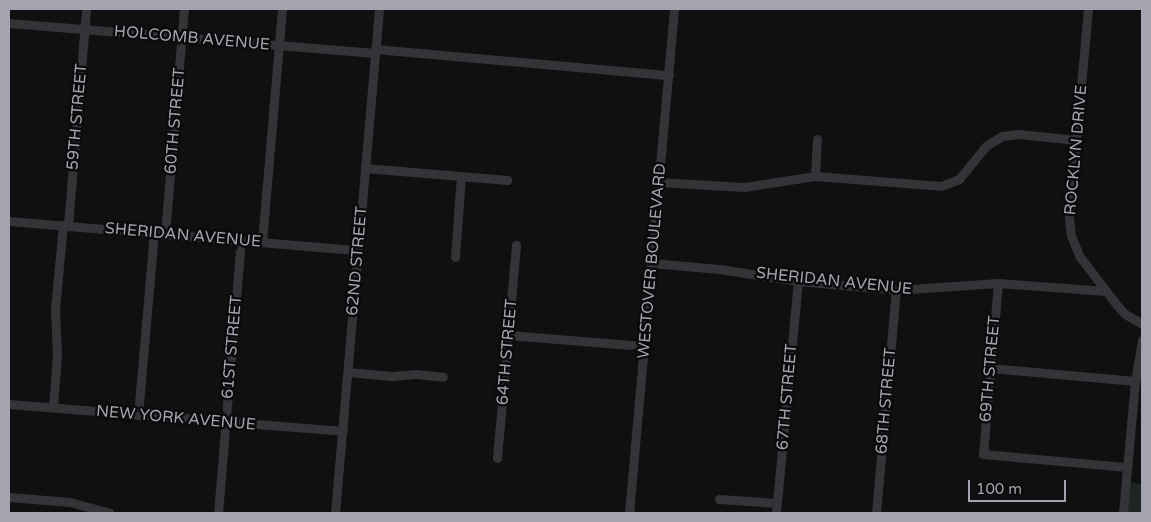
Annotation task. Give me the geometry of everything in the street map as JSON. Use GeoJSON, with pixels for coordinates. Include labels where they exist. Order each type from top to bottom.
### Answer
{"type":"FeatureCollection","features":[{"type":"Feature","properties":{"kind":"street","name":"59TH STREET"},"geometry":{"type":"LineString","coordinates":[[52,407],[57,355],[55,309],[66,225],[86,9]]}},
{"type":"Feature","properties":{"kind":"street","name":"60TH STREET"},"geometry":{"type":"LineString","coordinates":[[165,234],[184,9]]}},
{"type":"Feature","properties":{"kind":"street"},"geometry":{"type":"LineString","coordinates":[[262,242],[282,9]]}},
{"type":"Feature","properties":{"kind":"street","name":"62ND STREET"},"geometry":{"type":"LineString","coordinates":[[335,513],[379,9]]}},
{"type":"Feature","properties":{"kind":"street","name":"WESTOVER BOULEVARD"},"geometry":{"type":"LineString","coordinates":[[629,513],[674,9]]}},
{"type":"Feature","properties":{"kind":"street","name":"ROCKLYN DRIVE"},"geometry":{"type":"LineString","coordinates":[[1088,9],[1069,218],[1071,236],[1080,257],[1106,292],[1125,314],[1142,324]]}},
{"type":"Feature","properties":{"kind":"street","name":"HOLCOMB AVENUE"},"geometry":{"type":"LineString","coordinates":[[9,23],[669,75]]}},
{"type":"Feature","properties":{"kind":"street"},"geometry":{"type":"LineString","coordinates":[[659,182],[744,187],[815,176],[941,186],[960,179],[986,146],[1002,136],[1019,134],[1076,140]]}},
{"type":"Feature","properties":{"kind":"street"},"geometry":{"type":"LineString","coordinates":[[815,176],[817,139]]}},
{"type":"Feature","properties":{"kind":"street"},"geometry":{"type":"LineString","coordinates":[[365,168],[507,180]]}},
{"type":"Feature","properties":{"kind":"street"},"geometry":{"type":"LineString","coordinates":[[455,257],[462,176]]}},
{"type":"Feature","properties":{"kind":"street","name":"SHERIDAN AVENUE"},"geometry":{"type":"LineString","coordinates":[[9,221],[358,250]]}},
{"type":"Feature","properties":{"kind":"street"},"geometry":{"type":"LineString","coordinates":[[138,415],[154,233]]}},
{"type":"Feature","properties":{"kind":"street","name":"61ST STREET"},"geometry":{"type":"LineString","coordinates":[[218,513],[241,240]]}},
{"type":"Feature","properties":{"kind":"street","name":"64TH STREET"},"geometry":{"type":"LineString","coordinates":[[498,458],[516,245]]}},
{"type":"Feature","properties":{"kind":"street","name":"SHERIDAN AVENUE"},"geometry":{"type":"LineString","coordinates":[[651,263],[719,268],[798,280],[896,290],[998,283],[1106,292]]}},
{"type":"Feature","properties":{"kind":"street","name":"67TH STREET"},"geometry":{"type":"LineString","coordinates":[[776,513],[798,280]]}},
{"type":"Feature","properties":{"kind":"street","name":"69TH STREET"},"geometry":{"type":"LineString","coordinates":[[998,283],[983,454],[1128,467]]}},
{"type":"Feature","properties":{"kind":"street","name":"68TH STREET"},"geometry":{"type":"LineString","coordinates":[[876,513],[896,290]]}},
{"type":"Feature","properties":{"kind":"street"},"geometry":{"type":"LineString","coordinates":[[508,335],[644,346]]}},
{"type":"Feature","properties":{"kind":"street"},"geometry":{"type":"LineString","coordinates":[[1123,513],[1135,381],[1142,340]]}},
{"type":"Feature","properties":{"kind":"street"},"geometry":{"type":"LineString","coordinates":[[990,368],[1135,381]]}},
{"type":"Feature","properties":{"kind":"street"},"geometry":{"type":"LineString","coordinates":[[348,372],[392,376],[416,374],[443,376]]}},
{"type":"Feature","properties":{"kind":"street","name":"NEW YORK AVENUE"},"geometry":{"type":"LineString","coordinates":[[9,404],[343,431]]}},
{"type":"Feature","properties":{"kind":"street"},"geometry":{"type":"LineString","coordinates":[[9,497],[70,502],[110,513]]}},
{"type":"Feature","properties":{"kind":"street"},"geometry":{"type":"LineString","coordinates":[[720,499],[777,503]]}},
{"type":"Feature","properties":{"kind":"shaded area"},"geometry":{"type":"Polygon","coordinates":[[[1126,482],[1142,484],[1142,513],[1123,513],[1126,482]]]}}]}
